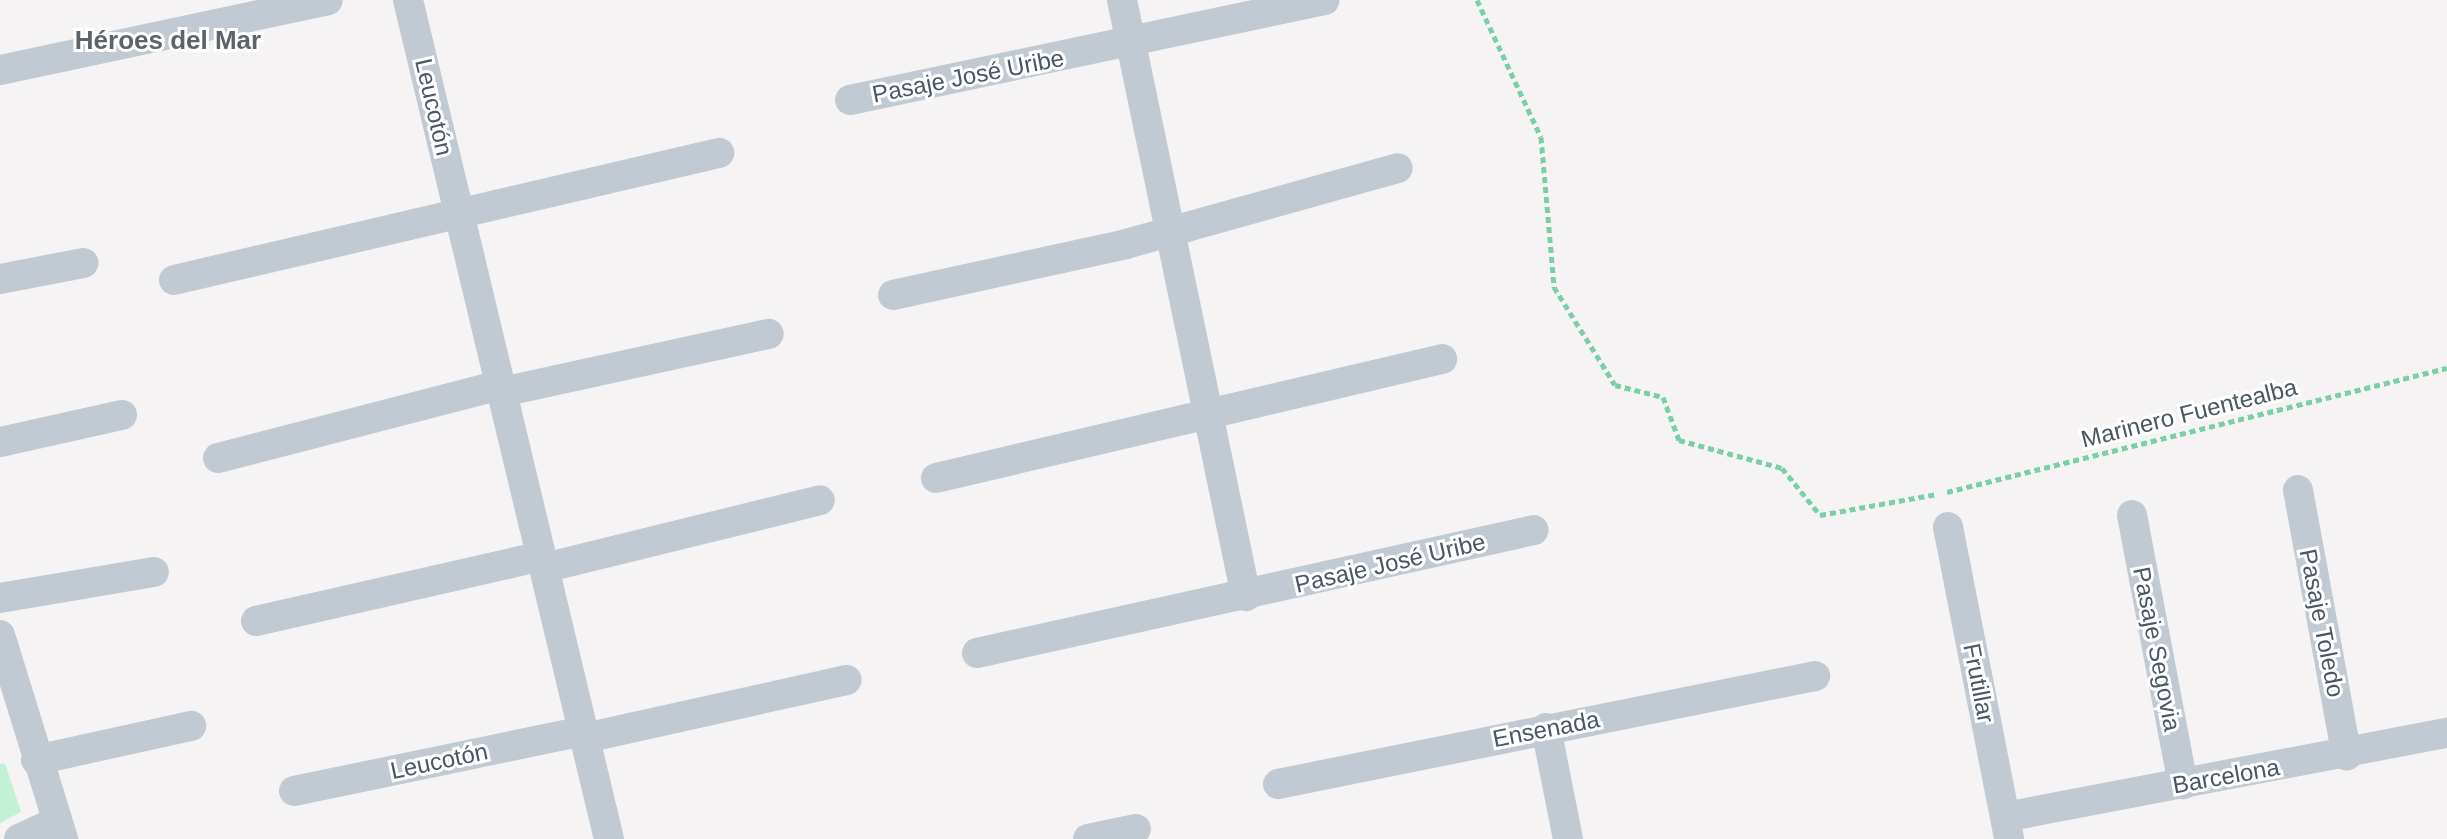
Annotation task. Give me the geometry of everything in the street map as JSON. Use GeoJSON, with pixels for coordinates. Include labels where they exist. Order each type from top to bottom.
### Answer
{"type":"FeatureCollection","features":[{"type":"Feature","properties":{"kind":"street"},"geometry":{"type":"LineString","coordinates":[[0,70],[328,0]]}},
{"type":"Feature","properties":{"kind":"street","name":"Leucotón"},"geometry":{"type":"LineString","coordinates":[[408,0],[609,839]]}},
{"type":"Feature","properties":{"kind":"street"},"geometry":{"type":"LineString","coordinates":[[1122,0],[1246,596]]}},
{"type":"Feature","properties":{"kind":"street","name":"Pasaje José Uribe"},"geometry":{"type":"LineString","coordinates":[[850,100],[1325,0]]}},
{"type":"Feature","properties":{"kind":"street"},"geometry":{"type":"LineString","coordinates":[[174,280],[719,153]]}},
{"type":"Feature","properties":{"kind":"street"},"geometry":{"type":"LineString","coordinates":[[893,295],[1171,229],[1398,168]]}},
{"type":"Feature","properties":{"kind":"street"},"geometry":{"type":"LineString","coordinates":[[0,279],[83,263]]}},
{"type":"Feature","properties":{"kind":"street"},"geometry":{"type":"LineString","coordinates":[[218,458],[501,388],[769,334]]}},
{"type":"Feature","properties":{"kind":"street"},"geometry":{"type":"LineString","coordinates":[[936,478],[1442,359]]}},
{"type":"Feature","properties":{"kind":"street"},"geometry":{"type":"LineString","coordinates":[[0,442],[122,415]]}},
{"type":"Feature","properties":{"kind":"street","name":"Pasaje Toledo"},"geometry":{"type":"LineString","coordinates":[[2298,490],[2347,756]]}},
{"type":"Feature","properties":{"kind":"street"},"geometry":{"type":"LineString","coordinates":[[256,621],[820,500]]}},
{"type":"Feature","properties":{"kind":"street","name":"Pasaje Segovia"},"geometry":{"type":"LineString","coordinates":[[2132,515],[2183,784]]}},
{"type":"Feature","properties":{"kind":"street","name":"Frutillar"},"geometry":{"type":"LineString","coordinates":[[1948,527],[2007,828]]}},
{"type":"Feature","properties":{"kind":"street","name":"Pasaje José Uribe"},"geometry":{"type":"LineString","coordinates":[[977,653],[1534,530]]}},
{"type":"Feature","properties":{"kind":"street"},"geometry":{"type":"LineString","coordinates":[[0,598],[154,572]]}},
{"type":"Feature","properties":{"kind":"street"},"geometry":{"type":"LineString","coordinates":[[0,635],[59,830],[19,839]]}},
{"type":"Feature","properties":{"kind":"street","name":"Ensenada"},"geometry":{"type":"LineString","coordinates":[[1278,784],[1815,676]]}},
{"type":"Feature","properties":{"kind":"street","name":"Leucotón"},"geometry":{"type":"LineString","coordinates":[[294,791],[847,680]]}},
{"type":"Feature","properties":{"kind":"street"},"geometry":{"type":"LineString","coordinates":[[36,760],[191,726]]}},
{"type":"Feature","properties":{"kind":"street"},"geometry":{"type":"LineString","coordinates":[[1546,728],[1568,839]]}},
{"type":"Feature","properties":{"kind":"street","name":"Barcelona"},"geometry":{"type":"LineString","coordinates":[[2007,828],[2183,784],[2347,756],[2447,733]]}},
{"type":"Feature","properties":{"kind":"street"},"geometry":{"type":"LineString","coordinates":[[1088,839],[1136,829]]}},
{"type":"Feature","properties":{"kind":"path","name":"Marinero Fuentealba"},"geometry":{"type":"LineString","coordinates":[[1477,0],[1541,137],[1554,287],[1615,385],[1663,397],[1679,440],[1782,468],[1820,515],[1940,494],[2447,368]]}},
{"type":"Feature","properties":{"kind":"green space"},"geometry":{"type":"Polygon","coordinates":[[[5,763],[21,812],[0,823],[0,764],[5,763]]]}},
{"type":"Feature","properties":{"kind":"district","name":"Héroes del Mar"},"geometry":{"type":"Point","coordinates":[168,41]}}]}
